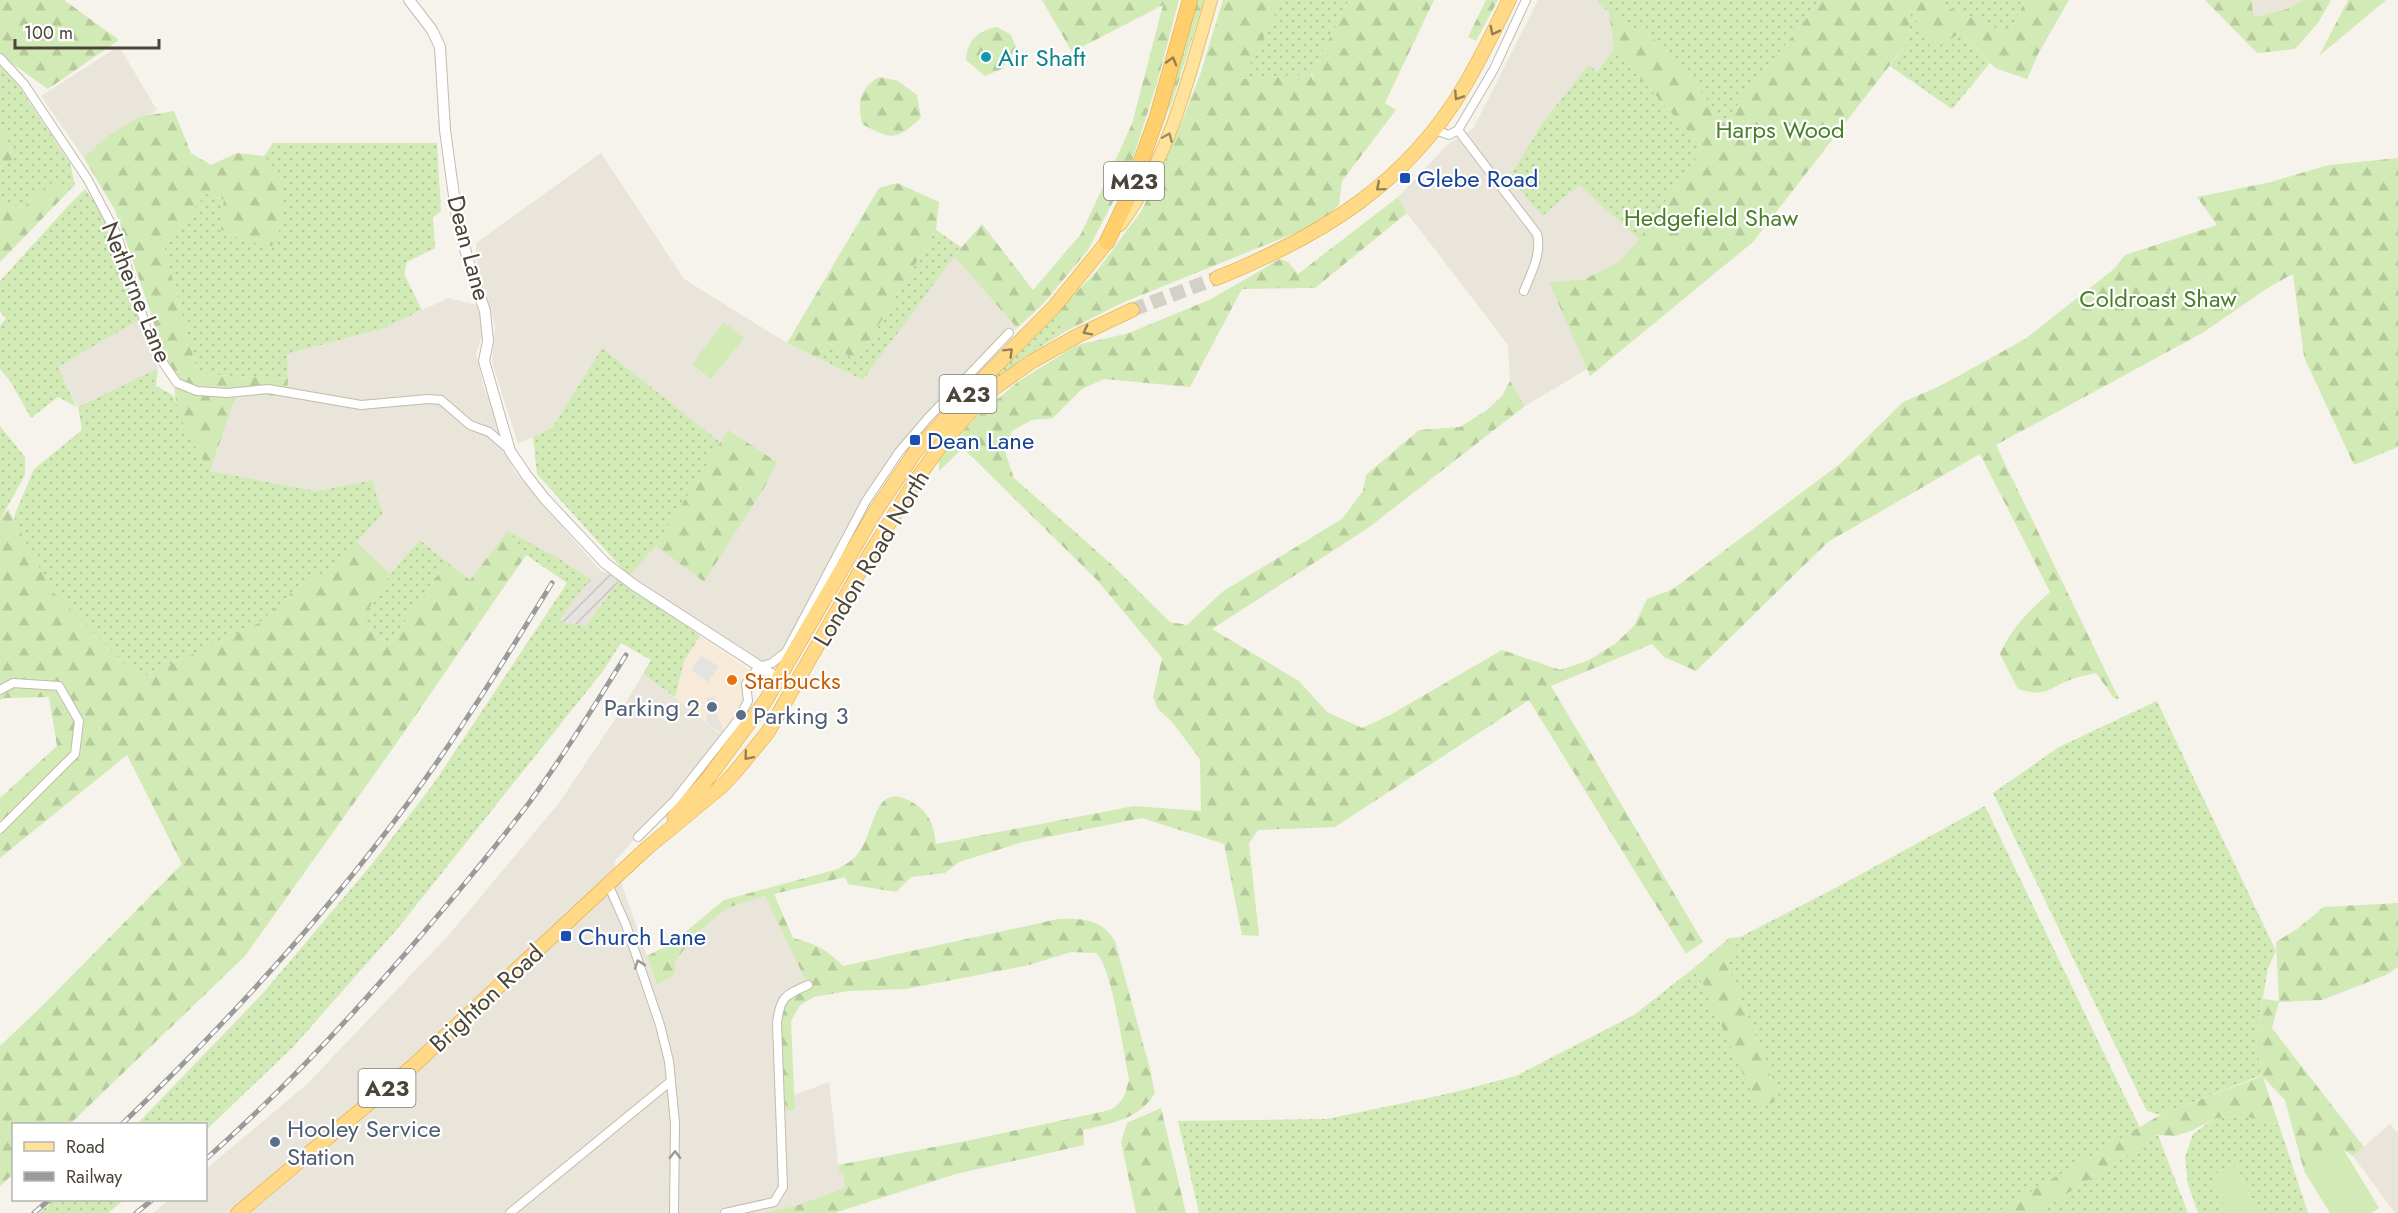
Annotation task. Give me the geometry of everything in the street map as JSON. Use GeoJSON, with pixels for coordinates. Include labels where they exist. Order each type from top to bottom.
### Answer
{"type":"FeatureCollection","features":[{"type":"Feature","properties":{"kind":"highway","name":"M23"},"geometry":{"type":"LineString","coordinates":[[1107,242],[1128,198],[1157,117],[1190,0]]}},
{"type":"Feature","properties":{"kind":"highway"},"geometry":{"type":"LineString","coordinates":[[1217,278],[1300,240],[1342,216],[1397,172],[1435,130],[1465,86],[1509,0]]}},
{"type":"Feature","properties":{"kind":"highway","name":"London Road North"},"geometry":{"type":"LineString","coordinates":[[779,679],[875,512],[916,451],[967,395],[1054,307],[1107,242]]}},
{"type":"Feature","properties":{"kind":"highway","name":"London Road North"},"geometry":{"type":"LineString","coordinates":[[793,690],[868,556],[930,459],[959,422],[993,389],[1031,362],[1077,336],[1132,310]]}},
{"type":"Feature","properties":{"kind":"highway","name":"Brighton Road"},"geometry":{"type":"LineString","coordinates":[[647,848],[779,679]]}},
{"type":"Feature","properties":{"kind":"highway","name":"Brighton Road"},"geometry":{"type":"LineString","coordinates":[[238,1213],[412,1067],[647,848],[722,786],[768,732],[793,690]]}},
{"type":"Feature","properties":{"kind":"main road","name":"London Road North"},"geometry":{"type":"LineString","coordinates":[[1107,242],[1133,208],[1170,134],[1211,0]]}},
{"type":"Feature","properties":{"kind":"street","name":"Dean Lane"},"geometry":{"type":"LineString","coordinates":[[409,0],[432,30],[440,47],[445,130],[457,218],[470,268],[486,311],[488,341],[484,361],[510,451],[545,499],[605,563],[634,585],[793,690]]}},
{"type":"Feature","properties":{"kind":"street"},"geometry":{"type":"LineString","coordinates":[[1435,130],[1449,135],[1458,130],[1494,69],[1526,0]]}},
{"type":"Feature","properties":{"kind":"street","name":"Netherne Lane"},"geometry":{"type":"LineString","coordinates":[[0,58],[24,84],[88,180],[117,235],[147,330],[162,361],[177,383],[197,391],[227,393],[268,389],[361,405],[428,399],[441,400],[470,425],[489,432],[510,451]]}},
{"type":"Feature","properties":{"kind":"street"},"geometry":{"type":"LineString","coordinates":[[1458,130],[1537,234],[1539,242],[1536,262],[1524,291]]}},
{"type":"Feature","properties":{"kind":"street","name":"London Road North"},"geometry":{"type":"LineString","coordinates":[[786,652],[866,501],[899,452],[1009,333]]}},
{"type":"Feature","properties":{"kind":"street","name":"London Road North"},"geometry":{"type":"LineString","coordinates":[[759,667],[772,663],[800,645]]}},
{"type":"Feature","properties":{"kind":"street","name":"Brighton Road"},"geometry":{"type":"LineString","coordinates":[[638,837],[725,747],[748,701],[746,684],[759,667]]}},
{"type":"Feature","properties":{"kind":"street"},"geometry":{"type":"LineString","coordinates":[[0,690],[13,683],[59,686],[79,721],[75,754],[0,829]]}},
{"type":"Feature","properties":{"kind":"street"},"geometry":{"type":"LineString","coordinates":[[608,884],[626,925],[660,1025],[669,1061],[675,1123],[674,1213]]}},
{"type":"Feature","properties":{"kind":"street"},"geometry":{"type":"LineString","coordinates":[[725,1213],[774,1202],[783,1187],[777,1023],[779,1006],[787,995],[808,985]]}},
{"type":"Feature","properties":{"kind":"street"},"geometry":{"type":"LineString","coordinates":[[510,1213],[671,1081]]}},
{"type":"Feature","properties":{"kind":"shaded area"},"geometry":{"type":"Polygon","coordinates":[[[1538,0],[1597,0],[1609,13],[1614,49],[1597,72],[1588,66],[1579,185],[1639,239],[1619,262],[1586,279],[1550,282],[1587,369],[1525,406],[1510,381],[1508,345],[1407,213],[1398,197],[1448,144],[1473,129],[1538,0]]]}},
{"type":"Feature","properties":{"kind":"shaded area"},"geometry":{"type":"Polygon","coordinates":[[[2251,0],[2303,0],[2287,9],[2254,17],[2251,0]]]}},
{"type":"Feature","properties":{"kind":"shaded area"},"geometry":{"type":"Polygon","coordinates":[[[119,46],[157,110],[84,158],[41,96],[119,46]]]}},
{"type":"Feature","properties":{"kind":"shaded area"},"geometry":{"type":"Polygon","coordinates":[[[601,153],[684,279],[787,343],[863,380],[954,256],[1017,328],[911,437],[778,655],[759,662],[629,576],[656,546],[704,582],[728,431],[721,443],[602,348],[552,428],[518,444],[492,362],[495,325],[477,265],[476,243],[601,153]]]}},
{"type":"Feature","properties":{"kind":"shaded area"},"geometry":{"type":"Polygon","coordinates":[[[448,298],[477,305],[483,333],[476,354],[484,388],[501,427],[504,450],[514,470],[601,571],[595,582],[508,532],[470,580],[420,541],[390,574],[356,541],[383,514],[372,480],[317,491],[210,471],[236,395],[287,396],[287,354],[384,328],[448,298]]]}},
{"type":"Feature","properties":{"kind":"shaded area"},"geometry":{"type":"Polygon","coordinates":[[[139,320],[158,368],[78,407],[58,367],[139,320]]]}},
{"type":"Feature","properties":{"kind":"shaded area"},"geometry":{"type":"Polygon","coordinates":[[[601,571],[621,579],[585,626],[559,621],[590,579],[595,582],[601,571]]]}},
{"type":"Feature","properties":{"kind":"shaded area"},"geometry":{"type":"Polygon","coordinates":[[[700,636],[762,679],[723,737],[675,697],[684,661],[700,636]]]}},
{"type":"Feature","properties":{"kind":"shaded area"},"geometry":{"type":"Polygon","coordinates":[[[701,656],[719,666],[708,682],[691,670],[701,656]]]}},
{"type":"Feature","properties":{"kind":"shaded area"},"geometry":{"type":"Polygon","coordinates":[[[643,674],[723,737],[713,752],[614,862],[657,985],[695,935],[727,908],[765,895],[809,987],[787,1003],[782,1026],[795,1110],[794,1095],[829,1082],[839,1172],[843,1172],[846,1188],[798,1205],[762,1213],[153,1213],[168,1201],[207,1201],[207,1168],[306,1085],[447,937],[559,803],[643,674]]]}},
{"type":"Feature","properties":{"kind":"shaded area","name":"Parking 2"},"geometry":{"type":"Polygon","coordinates":[[[715,696],[717,716],[722,725],[723,734],[707,723],[707,698],[715,696]]]}},
{"type":"Feature","properties":{"kind":"shaded area"},"geometry":{"type":"Polygon","coordinates":[[[2390,1124],[2398,1133],[2398,1213],[2395,1213],[2353,1156],[2390,1124]]]}},
{"type":"Feature","properties":{"kind":"green space"},"geometry":{"type":"Polygon","coordinates":[[[0,0],[64,0],[119,40],[48,89],[0,55],[0,0]]]}},
{"type":"Feature","properties":{"kind":"green space"},"geometry":{"type":"Polygon","coordinates":[[[1042,0],[1179,0],[1157,83],[1129,171],[1088,250],[1043,304],[1017,328],[954,256],[982,224],[1033,290],[1081,234],[1132,124],[1163,5],[1072,52],[1042,0]]]}},
{"type":"Feature","properties":{"kind":"green space"},"geometry":{"type":"Polygon","coordinates":[[[1197,0],[1204,0],[1171,106],[1165,116],[1197,0]]]}},
{"type":"Feature","properties":{"kind":"green space"},"geometry":{"type":"Polygon","coordinates":[[[1223,0],[1282,0],[1243,79],[1311,74],[1313,82],[1312,72],[1349,0],[1434,0],[1385,103],[1396,110],[1342,181],[1339,205],[1320,223],[1124,302],[1066,331],[1053,316],[1096,272],[1142,210],[1179,129],[1200,75],[1223,0]]]}},
{"type":"Feature","properties":{"kind":"green space"},"geometry":{"type":"Polygon","coordinates":[[[1282,0],[1349,0],[1311,74],[1242,79],[1282,0]]]}},
{"type":"Feature","properties":{"kind":"green space"},"geometry":{"type":"Polygon","coordinates":[[[1486,0],[1498,0],[1476,41],[1468,37],[1486,0]]]}},
{"type":"Feature","properties":{"kind":"green space"},"geometry":{"type":"Polygon","coordinates":[[[1597,0],[1821,0],[1725,121],[1658,42],[1609,13],[1597,0]]]}},
{"type":"Feature","properties":{"kind":"green space"},"geometry":{"type":"Polygon","coordinates":[[[1821,0],[1931,0],[2010,34],[2025,0],[2069,0],[2038,54],[2027,79],[1995,68],[1962,32],[1932,50],[1911,10],[1907,43],[1753,242],[1590,376],[1549,282],[1585,279],[1619,262],[1639,239],[1703,148],[1614,49],[1609,13],[1658,42],[1725,121],[1821,0]]]}},
{"type":"Feature","properties":{"kind":"green space"},"geometry":{"type":"Polygon","coordinates":[[[1931,0],[2025,0],[2010,34],[1931,0]]]}},
{"type":"Feature","properties":{"kind":"green space"},"geometry":{"type":"Polygon","coordinates":[[[2205,0],[2251,0],[2254,17],[2287,9],[2303,0],[2331,0],[2318,23],[2295,49],[2257,53],[2205,0]]]}},
{"type":"Feature","properties":{"kind":"green space"},"geometry":{"type":"Polygon","coordinates":[[[2348,0],[2386,0],[2319,56],[2348,0]]]}},
{"type":"Feature","properties":{"kind":"green space"},"geometry":{"type":"Polygon","coordinates":[[[1911,9],[1962,32],[1990,63],[1952,109],[1890,66],[1907,43],[1911,9]]]}},
{"type":"Feature","properties":{"kind":"green space"},"geometry":{"type":"Polygon","coordinates":[[[997,27],[1011,35],[1016,47],[1002,69],[985,76],[966,60],[967,53],[971,42],[979,34],[997,27]]]}},
{"type":"Feature","properties":{"kind":"green space"},"geometry":{"type":"Polygon","coordinates":[[[1614,49],[1703,148],[1639,239],[1579,185],[1542,216],[1510,177],[1542,124],[1588,65],[1597,72],[1614,49]]]}},
{"type":"Feature","properties":{"kind":"green space"},"geometry":{"type":"Polygon","coordinates":[[[0,64],[20,88],[70,163],[75,185],[70,190],[60,183],[53,183],[22,208],[0,204],[0,167],[14,158],[0,124],[0,64]]]}},
{"type":"Feature","properties":{"kind":"green space"},"geometry":{"type":"Polygon","coordinates":[[[879,77],[898,81],[917,95],[921,118],[905,131],[893,136],[880,133],[862,124],[861,97],[867,87],[879,77]]]}},
{"type":"Feature","properties":{"kind":"green space"},"geometry":{"type":"Polygon","coordinates":[[[174,111],[191,153],[211,165],[237,153],[264,156],[279,175],[283,198],[283,223],[272,246],[245,241],[220,229],[224,200],[207,193],[164,247],[198,374],[288,379],[287,396],[236,395],[210,471],[190,438],[180,415],[176,403],[175,378],[162,357],[153,319],[115,210],[84,158],[106,137],[139,117],[174,111]]]}},
{"type":"Feature","properties":{"kind":"green space"},"geometry":{"type":"Polygon","coordinates":[[[0,124],[14,158],[0,167],[0,124]]]}},
{"type":"Feature","properties":{"kind":"green space"},"geometry":{"type":"Polygon","coordinates":[[[273,143],[437,143],[441,211],[433,218],[435,248],[407,262],[404,274],[422,310],[384,328],[287,354],[288,379],[198,374],[164,247],[206,193],[224,200],[279,175],[264,156],[273,143]]]}},
{"type":"Feature","properties":{"kind":"green space","name":"Coldroast Shaw"},"geometry":{"type":"Polygon","coordinates":[[[2398,158],[2398,447],[2354,465],[2304,357],[2293,274],[2269,287],[2204,332],[1996,445],[2119,699],[2114,698],[2096,673],[2072,679],[2047,691],[2028,692],[2018,689],[2000,654],[2015,628],[2050,592],[1980,454],[1828,542],[1696,671],[1664,657],[1652,644],[1551,686],[1703,942],[1686,954],[1529,700],[1335,827],[1258,830],[1249,843],[1259,936],[1242,935],[1224,844],[1142,818],[1023,842],[959,862],[945,873],[911,877],[896,892],[848,884],[845,877],[774,894],[793,938],[821,948],[843,966],[1058,919],[1091,921],[1098,924],[1115,941],[1155,1093],[1149,1102],[1133,1115],[1114,1123],[1083,1130],[1084,1145],[956,1174],[834,1213],[762,1213],[798,1205],[845,1188],[843,1172],[839,1173],[838,1165],[966,1141],[1110,1110],[1121,1101],[1127,1088],[1129,1079],[1112,992],[1102,961],[1096,953],[1071,952],[1029,965],[906,989],[849,991],[814,997],[800,1005],[791,1021],[795,1110],[786,1110],[782,1025],[789,1000],[796,993],[809,987],[765,896],[727,908],[695,935],[676,960],[674,975],[657,985],[647,956],[672,943],[724,900],[838,869],[860,851],[878,809],[884,801],[891,797],[902,798],[915,804],[928,816],[936,844],[1134,806],[1201,811],[1200,759],[1172,722],[1158,709],[1153,697],[1162,658],[1097,580],[963,448],[939,471],[939,459],[974,419],[1019,381],[1077,345],[1129,333],[1211,299],[1280,259],[1288,262],[1298,274],[1398,197],[1407,213],[1315,288],[1242,289],[1190,387],[1104,379],[1082,389],[1053,418],[1032,420],[1012,431],[1004,449],[1014,478],[1110,563],[1170,622],[1187,625],[1222,592],[1342,519],[1363,491],[1366,475],[1419,430],[1460,427],[1487,410],[1502,396],[1510,381],[1525,406],[1368,528],[1212,629],[1299,681],[1327,712],[1362,728],[1390,715],[1502,650],[1560,670],[1587,661],[1615,644],[1634,626],[1647,599],[1673,589],[1841,463],[1903,402],[1942,385],[2025,339],[2114,269],[2125,255],[2217,225],[2197,197],[2271,182],[2329,165],[2398,158]]]}},
{"type":"Feature","properties":{"kind":"green space"},"geometry":{"type":"Polygon","coordinates":[[[53,182],[60,183],[70,190],[0,262],[0,204],[22,208],[53,182]]]}},
{"type":"Feature","properties":{"kind":"green space"},"geometry":{"type":"Polygon","coordinates":[[[897,183],[939,202],[936,230],[857,361],[828,343],[818,358],[787,343],[879,188],[897,183]]]}},
{"type":"Feature","properties":{"kind":"green space"},"geometry":{"type":"Polygon","coordinates":[[[85,189],[102,213],[139,320],[58,367],[77,407],[58,397],[31,418],[10,381],[0,369],[0,326],[6,318],[0,312],[0,281],[85,189]]]}},
{"type":"Feature","properties":{"kind":"green space"},"geometry":{"type":"Polygon","coordinates":[[[936,230],[961,247],[863,380],[818,358],[828,343],[857,361],[936,230]]]}},
{"type":"Feature","properties":{"kind":"green space"},"geometry":{"type":"Polygon","coordinates":[[[1053,316],[1066,331],[983,388],[983,385],[1019,353],[1053,316]]]}},
{"type":"Feature","properties":{"kind":"green space"},"geometry":{"type":"Polygon","coordinates":[[[724,322],[744,338],[711,379],[692,364],[724,322]]]}},
{"type":"Feature","properties":{"kind":"green space"},"geometry":{"type":"Polygon","coordinates":[[[602,348],[721,443],[656,546],[629,576],[537,474],[533,437],[552,428],[602,348]]]}},
{"type":"Feature","properties":{"kind":"green space"},"geometry":{"type":"Polygon","coordinates":[[[158,368],[156,386],[173,395],[187,432],[210,471],[317,491],[372,480],[383,514],[330,570],[299,586],[260,623],[145,676],[126,666],[52,591],[14,532],[15,514],[34,469],[82,430],[78,407],[158,368]]]}},
{"type":"Feature","properties":{"kind":"green space"},"geometry":{"type":"Polygon","coordinates":[[[0,426],[25,457],[25,475],[0,520],[0,426]]]}},
{"type":"Feature","properties":{"kind":"green space"},"geometry":{"type":"Polygon","coordinates":[[[728,430],[777,462],[765,486],[704,582],[656,546],[728,430]]]}},
{"type":"Feature","properties":{"kind":"green space"},"geometry":{"type":"Polygon","coordinates":[[[8,509],[52,591],[126,666],[145,676],[259,623],[299,586],[330,570],[356,541],[390,574],[360,623],[389,644],[447,562],[470,580],[508,531],[526,555],[391,751],[245,956],[71,1123],[12,1123],[12,1175],[0,1186],[0,1046],[182,864],[127,755],[0,858],[0,798],[57,746],[49,697],[0,700],[0,520],[8,509]]]}},
{"type":"Feature","properties":{"kind":"green space"},"geometry":{"type":"Polygon","coordinates":[[[508,531],[558,558],[590,579],[559,621],[585,626],[621,579],[700,636],[684,661],[675,697],[643,674],[651,660],[621,643],[603,671],[398,928],[293,1047],[207,1129],[207,1123],[138,1123],[264,992],[372,864],[434,783],[567,583],[526,555],[508,531]]]}},
{"type":"Feature","properties":{"kind":"green space"},"geometry":{"type":"Polygon","coordinates":[[[420,540],[447,562],[389,644],[360,623],[390,574],[420,540]]]}},
{"type":"Feature","properties":{"kind":"green space"},"geometry":{"type":"Polygon","coordinates":[[[2157,701],[2276,951],[2268,968],[2256,1038],[2262,1075],[2160,1115],[2147,1111],[1993,793],[2059,747],[2157,701]]]}},
{"type":"Feature","properties":{"kind":"green space"},"geometry":{"type":"Polygon","coordinates":[[[1985,806],[2140,1128],[1996,1213],[1199,1213],[1178,1121],[1327,1119],[1451,1093],[1516,1076],[1634,1015],[1695,967],[1757,1104],[1773,1103],[1779,1097],[1727,964],[1740,937],[1843,884],[1985,806]]]}},
{"type":"Feature","properties":{"kind":"green space"},"geometry":{"type":"Polygon","coordinates":[[[2398,903],[2398,967],[2386,975],[2322,1000],[2279,1002],[2272,1028],[2364,1147],[2353,1156],[2341,1148],[2304,1171],[2285,1100],[2263,1077],[2279,1125],[2248,1117],[2216,1118],[2191,1131],[2175,1136],[2158,1135],[2037,1213],[1995,1213],[2160,1115],[2262,1076],[2256,1038],[2263,999],[2279,1001],[2276,942],[2297,929],[2324,907],[2398,903]]]}},
{"type":"Feature","properties":{"kind":"green space"},"geometry":{"type":"Polygon","coordinates":[[[1740,937],[1727,964],[1779,1097],[1773,1103],[1757,1105],[1695,967],[1729,938],[1740,937]]]}},
{"type":"Feature","properties":{"kind":"green space"},"geometry":{"type":"Polygon","coordinates":[[[1161,1108],[1186,1213],[1136,1213],[1121,1142],[1127,1123],[1161,1108]]]}},
{"type":"Feature","properties":{"kind":"green space"},"geometry":{"type":"Polygon","coordinates":[[[2248,1117],[2279,1125],[2308,1213],[2257,1213],[2237,1166],[2212,1175],[2227,1213],[2198,1213],[2188,1184],[2185,1157],[2193,1134],[2215,1118],[2248,1117]]]}},
{"type":"Feature","properties":{"kind":"green space"},"geometry":{"type":"Polygon","coordinates":[[[2158,1135],[2188,1213],[2037,1213],[2158,1135]]]}},
{"type":"Feature","properties":{"kind":"green space"},"geometry":{"type":"Polygon","coordinates":[[[2342,1147],[2379,1208],[2371,1213],[2330,1213],[2304,1171],[2342,1147]]]}},
{"type":"Feature","properties":{"kind":"green space"},"geometry":{"type":"Polygon","coordinates":[[[2237,1166],[2257,1213],[2227,1213],[2211,1175],[2237,1166]]]}},
{"type":"Feature","properties":{"kind":"green space"},"geometry":{"type":"Polygon","coordinates":[[[53,1201],[123,1201],[108,1213],[39,1213],[53,1201]]]}},
{"type":"Feature","properties":{"kind":"tunnel"},"geometry":{"type":"LineString","coordinates":[[1132,310],[1217,278]]}},
{"type":"Feature","properties":{"kind":"railway"},"geometry":{"type":"LineString","coordinates":[[123,1123],[272,970],[376,846],[464,722],[552,583]]}},
{"type":"Feature","properties":{"kind":"railway"},"geometry":{"type":"LineString","coordinates":[[207,1158],[320,1049],[458,892],[542,785],[626,655]]}},
{"type":"Feature","properties":{"kind":"railway"},"geometry":{"type":"LineString","coordinates":[[34,1213],[48,1201]]}},
{"type":"Feature","properties":{"kind":"railway"},"geometry":{"type":"LineString","coordinates":[[136,1213],[151,1201]]}},
{"type":"Feature","properties":{"kind":"place","name":"Air Shaft"},"geometry":{"type":"Point","coordinates":[986,57]}},
{"type":"Feature","properties":{"kind":"place","name":"Glebe Road"},"geometry":{"type":"Point","coordinates":[1405,178]}},
{"type":"Feature","properties":{"kind":"place","name":"Dean Lane"},"geometry":{"type":"Point","coordinates":[915,440]}},
{"type":"Feature","properties":{"kind":"place","name":"Starbucks"},"geometry":{"type":"Point","coordinates":[732,680]}},
{"type":"Feature","properties":{"kind":"place","name":"Parking 2"},"geometry":{"type":"Point","coordinates":[712,707]}},
{"type":"Feature","properties":{"kind":"place","name":"Parking 3"},"geometry":{"type":"Point","coordinates":[741,715]}},
{"type":"Feature","properties":{"kind":"place","name":"Church Lane"},"geometry":{"type":"Point","coordinates":[566,936]}},
{"type":"Feature","properties":{"kind":"place","name":"Hooley Service Station"},"geometry":{"type":"Point","coordinates":[275,1142]}},
{"type":"Feature","properties":{"kind":"park label","name":"Harps Wood"},"geometry":{"type":"Point","coordinates":[1780,129]}},
{"type":"Feature","properties":{"kind":"park label","name":"Hedgefield Shaw"},"geometry":{"type":"Point","coordinates":[1711,217]}}]}
